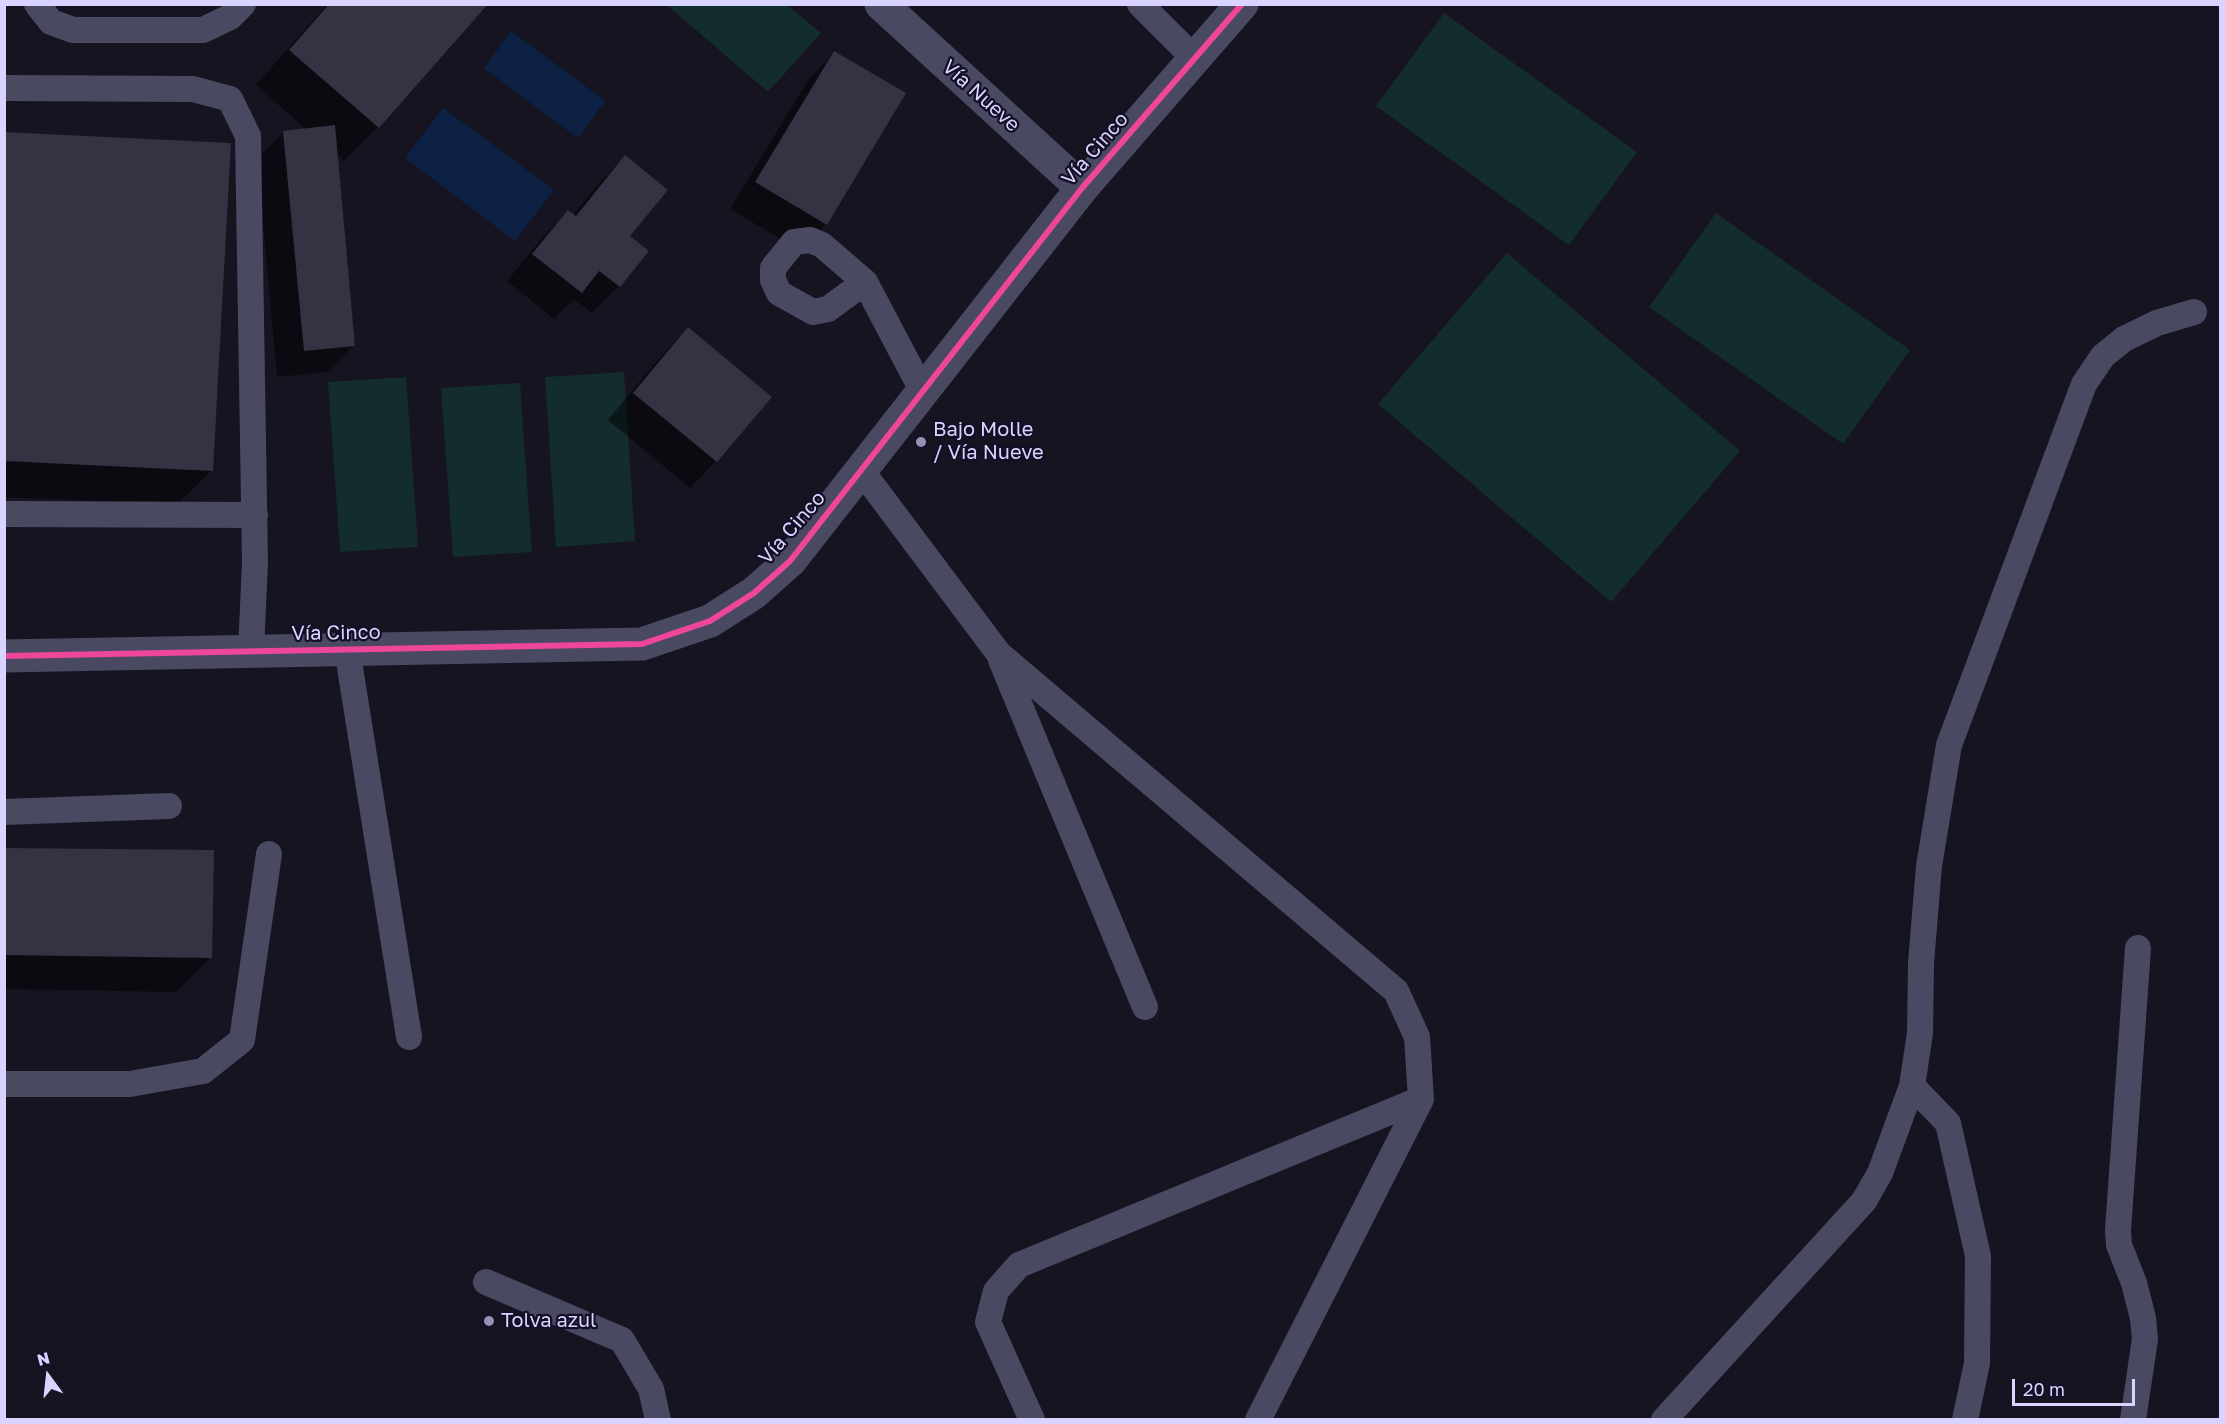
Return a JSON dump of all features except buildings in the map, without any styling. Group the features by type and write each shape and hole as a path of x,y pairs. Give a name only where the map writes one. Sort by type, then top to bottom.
{"street":[{"name":"Vía Nueve","path":"881,4 1082,188"},
{"name":"Vía Cinco","path":"4,656 642,644 710,621 754,593 790,561 1082,188 1242,4"}],"lane":[{"path":"37,4 51,22 73,30 203,30 230,17 243,4"},
{"path":"1140,4 1195,59"},
{"path":"4,88 193,89 230,99 248,136 255,515 251,651"},
{"path":"865,282 923,392"},
{"path":"1664,1419 1864,1201 1880,1173 1912,1086 1920,1033 1921,963 1929,866 1949,745 2084,384 2103,356 2124,339 2157,322 2194,312"},
{"path":"861,470 999,654 1396,991 1417,1037 1421,1099 1258,1419"},
{"path":"4,514 255,515"},
{"path":"347,649 409,1037"},
{"path":"999,654 1145,1007"},
{"path":"4,812 169,806"},
{"path":"4,1084 130,1084 203,1071 242,1040 269,854"},
{"path":"2133,1419 2145,1339 2137,1295 2119,1245 2118,1230 2138,948"},
{"path":"1912,1086 1948,1123 1978,1256 1977,1363 1965,1419"},
{"path":"1032,1419 988,1322 996,1291 1019,1265 1421,1099"},
{"path":"486,1282 622,1340 651,1389 658,1419"}],"green space":[{"path":"667,5 787,5 821,33 768,92"},
{"path":"1444,13 1637,152 1569,245 1376,106"},
{"path":"1716,213 1910,350 1843,444 1649,307"},
{"path":"1507,253 1740,451 1611,602 1378,404"},
{"path":"624,372 635,541 556,547 545,377"},
{"path":"406,377 418,547 340,552 328,382"},
{"path":"520,383 532,552 453,557 441,388"}],"water":[{"path":"511,31 605,101 578,138 484,68"},
{"path":"443,108 554,190 515,241 405,158"}],"cycle path":[{"path":"4,656 642,644 710,621 754,593 790,561 1082,188 1242,4"}],"place":[{"name":"Bajo Molle / Vía Nueve","path":"921,442"},
{"name":"Tolva azul","path":"489,1321"}]}
